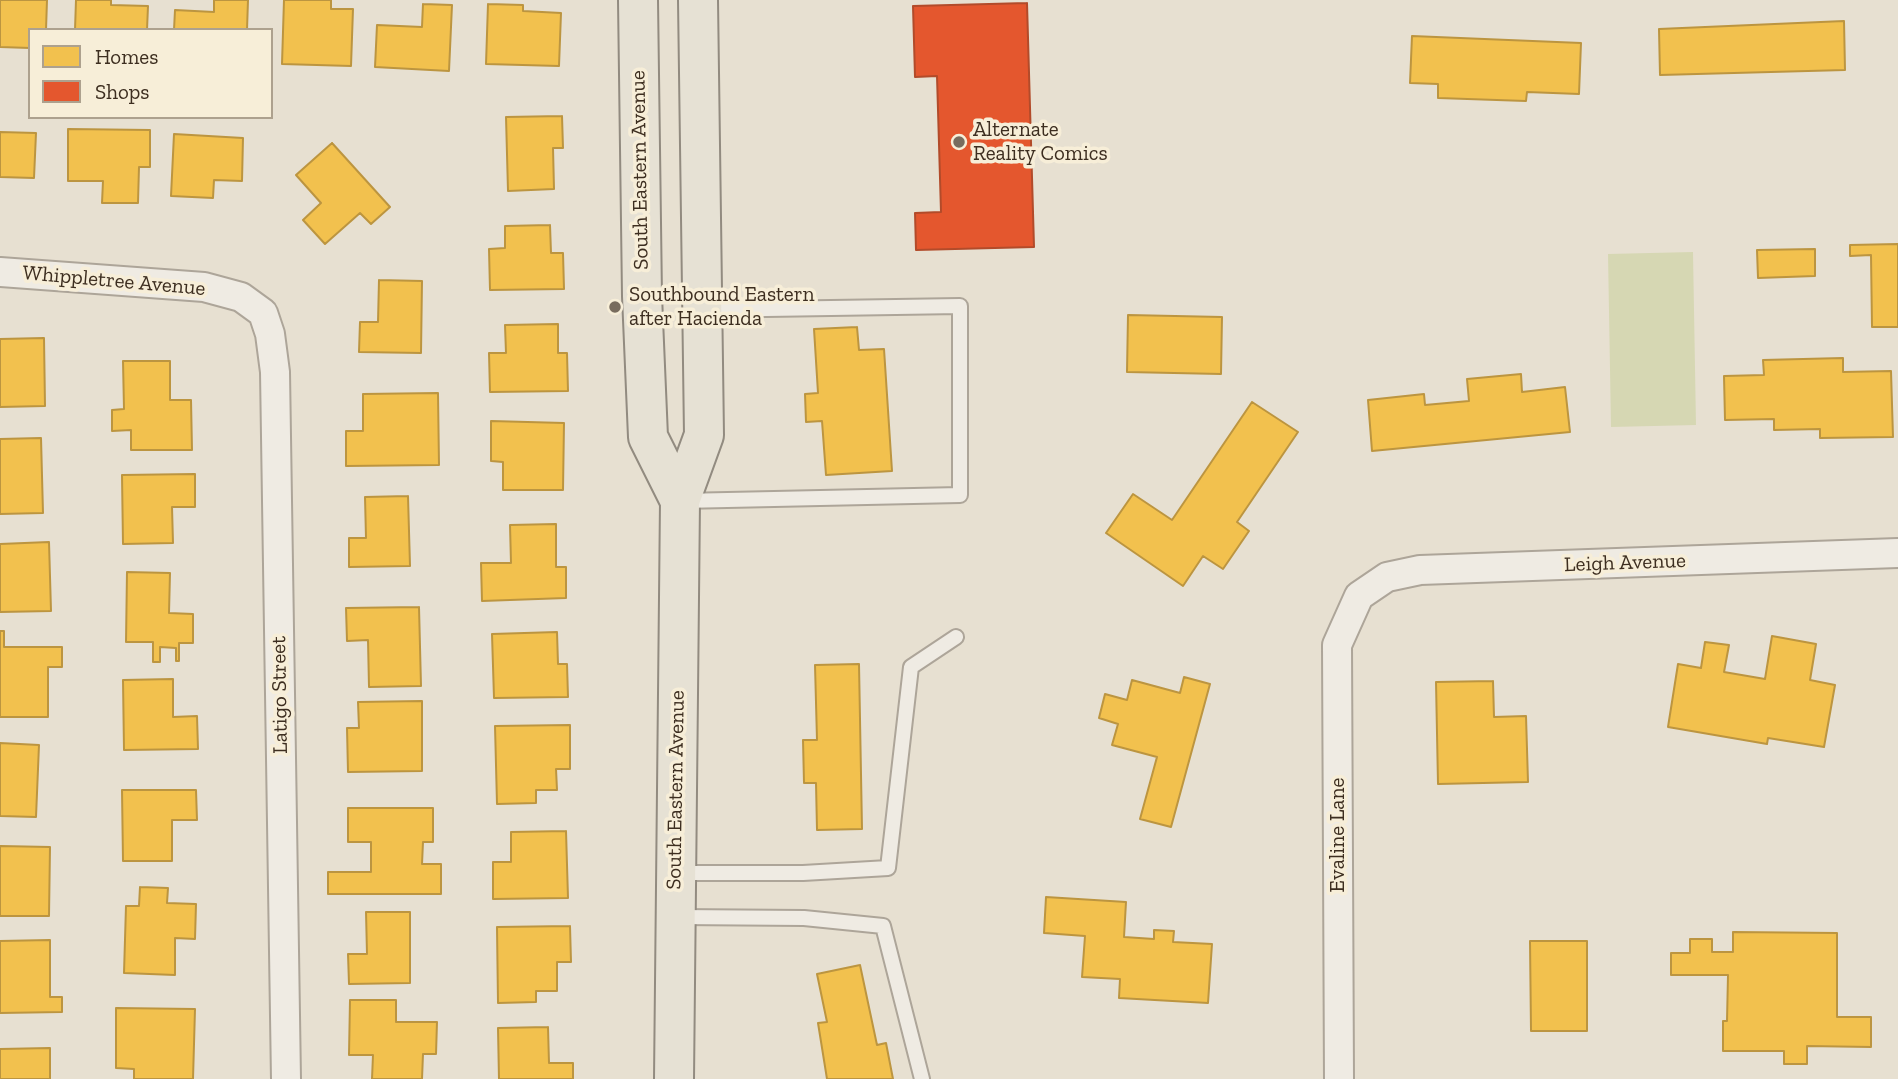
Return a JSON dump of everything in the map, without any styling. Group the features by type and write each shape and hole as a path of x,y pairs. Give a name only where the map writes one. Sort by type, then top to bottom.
{"main road":[{"name":"South Eastern Avenue","path":"638,0 642,296 648,437 680,501"},
{"name":"South Eastern Avenue","path":"674,1079 674,873 680,501 704,435 698,0"}],"street":[{"name":"Whippletree Avenue","path":"0,272 204,286 241,297 263,313"},
{"name":"Latigo Street","path":"263,313 270,334 275,372 286,1079"},
{"name":"Leigh Avenue","path":"1359,596 1387,577 1420,570 1898,553"},
{"name":"Evaline Lane","path":"1339,1079 1337,645 1359,596"}],"lane":[{"path":"680,501 960,495 960,306 701,310"},
{"path":"674,873 803,873 888,868 911,667 956,637"},
{"path":"674,917 804,918 883,926 922,1079"}],"green space":[{"path":"1693,252 1696,425 1611,427 1608,254"}],"building: Homes":[{"path":"0,0 47,0 46,28 28,28 28,48 0,47"},
{"path":"76,0 111,0 111,5 148,6 147,28 75,28"},
{"path":"214,0 248,0 247,28 174,28 175,10 214,12"},
{"path":"284,0 331,0 331,9 353,9 351,66 282,64"},
{"path":"423,4 452,5 449,71 375,67 377,25 422,27"},
{"path":"488,4 523,5 523,11 561,13 559,66 486,64"},
{"path":"1844,21 1845,70 1660,75 1659,29"},
{"path":"1412,36 1581,43 1579,94 1527,92 1526,101 1438,98 1438,84 1410,83"},
{"path":"562,116 563,148 553,148 554,189 508,191 506,117"},
{"path":"68,129 150,130 150,167 139,167 138,203 102,203 103,181 68,181"},
{"path":"0,132 36,133 34,178 0,177"},
{"path":"174,134 243,138 242,181 214,180 213,198 171,196"},
{"path":"332,143 390,207 371,224 360,213 325,244 303,220 321,203 296,175"},
{"path":"550,225 551,253 563,253 564,289 490,290 489,249 505,248 505,226"},
{"path":"1898,244 1898,327 1872,327 1871,255 1850,256 1850,245"},
{"path":"1815,249 1815,276 1758,278 1757,250"},
{"path":"379,280 422,281 421,353 359,352 360,322 378,322"},
{"path":"1128,315 1222,317 1221,374 1127,372"},
{"path":"558,324 558,353 567,353 568,391 490,392 489,353 506,353 505,325"},
{"path":"857,327 859,350 884,349 892,471 826,475 822,421 806,422 805,394 818,393 814,329"},
{"path":"44,338 45,406 0,407 0,339"},
{"path":"1843,358 1843,372 1891,371 1893,437 1820,438 1820,429 1774,430 1774,419 1725,420 1724,376 1764,375 1763,360"},
{"path":"123,361 170,361 170,400 191,400 192,450 131,450 131,430 112,431 112,410 124,409"},
{"path":"1521,374 1522,392 1565,387 1570,432 1372,451 1368,400 1424,394 1425,405 1469,401 1467,379"},
{"path":"438,393 439,465 346,466 346,431 363,431 363,394"},
{"path":"1252,402 1298,432 1237,522 1249,531 1223,569 1203,556 1183,586 1106,533 1133,494 1172,520"},
{"path":"491,421 564,423 563,490 503,490 503,462 491,461"},
{"path":"41,438 43,513 0,514 0,439"},
{"path":"195,474 195,507 172,507 173,543 123,544 122,475"},
{"path":"408,496 410,566 349,567 349,538 366,538 365,497"},
{"path":"556,524 556,567 566,567 566,598 482,601 481,563 511,563 510,525"},
{"path":"49,542 51,611 0,612 0,544"},
{"path":"127,572 170,573 169,613 193,614 193,643 179,643 179,661 176,661 176,648 160,647 160,662 153,662 153,642 126,642"},
{"path":"419,607 421,686 369,687 368,640 347,641 346,608"},
{"path":"0,631 4,631 4,647 62,647 62,667 48,667 48,717 0,717"},
{"path":"557,632 558,664 567,664 568,697 494,698 492,634"},
{"path":"1772,636 1816,644 1810,680 1835,685 1824,747 1768,738 1767,744 1668,727 1678,664 1701,668 1705,642 1729,645 1724,672 1765,679"},
{"path":"859,664 862,829 817,830 816,783 804,783 803,740 817,740 815,665"},
{"path":"1184,677 1210,684 1171,827 1140,819 1157,757 1112,745 1118,724 1099,718 1105,694 1127,700 1132,680 1180,693"},
{"path":"173,679 173,717 197,716 198,749 124,750 123,680"},
{"path":"1493,681 1494,717 1526,716 1528,782 1438,784 1436,682"},
{"path":"422,701 422,771 348,772 347,728 359,728 358,702"},
{"path":"570,725 570,769 556,769 557,790 536,790 536,803 497,804 495,726"},
{"path":"0,743 39,745 36,817 0,816"},
{"path":"122,790 196,790 197,820 172,820 172,861 123,861"},
{"path":"348,808 433,808 433,842 423,842 422,864 441,864 441,894 328,894 328,872 371,872 371,842 348,842"},
{"path":"566,831 568,898 493,899 493,862 511,862 511,832"},
{"path":"0,846 50,847 49,916 0,916"},
{"path":"140,887 168,888 167,903 196,904 195,939 175,938 175,975 124,973 126,906 139,906"},
{"path":"1046,897 1126,902 1124,937 1154,939 1154,930 1174,931 1173,942 1212,944 1208,1003 1119,998 1120,979 1082,977 1085,936 1044,933"},
{"path":"366,912 410,912 410,983 349,984 348,954 367,954"},
{"path":"570,926 571,962 557,962 557,991 536,991 536,1002 498,1003 497,927"},
{"path":"1733,932 1837,933 1837,1017 1871,1017 1871,1047 1807,1046 1807,1064 1784,1064 1784,1051 1723,1051 1728,975 1671,975 1671,953 1690,953 1690,939 1712,939 1712,952 1733,952"},
{"path":"50,940 50,997 62,997 62,1012 0,1013 0,941"},
{"path":"1530,941 1587,941 1587,1031 1531,1031"},
{"path":"860,965 877,1045 886,1043 893,1079 827,1079 818,1023 827,1022 817,974"},
{"path":"350,1000 396,1000 396,1022 437,1022 436,1054 423,1054 422,1079 372,1079 373,1055 349,1055"},
{"path":"116,1008 195,1009 193,1079 134,1079 134,1069 116,1068"},
{"path":"548,1027 549,1063 573,1063 573,1079 499,1079 498,1028"},
{"path":"50,1048 50,1079 0,1079 0,1049"}],"building: Shops":[{"path":"1027,3 1034,247 916,250 915,213 941,212 937,76 915,77 913,6"}],"place":[{"name":"Alternate Reality Comics","path":"959,142"},
{"name":"Southbound Eastern after Hacienda","path":"615,307"}]}
